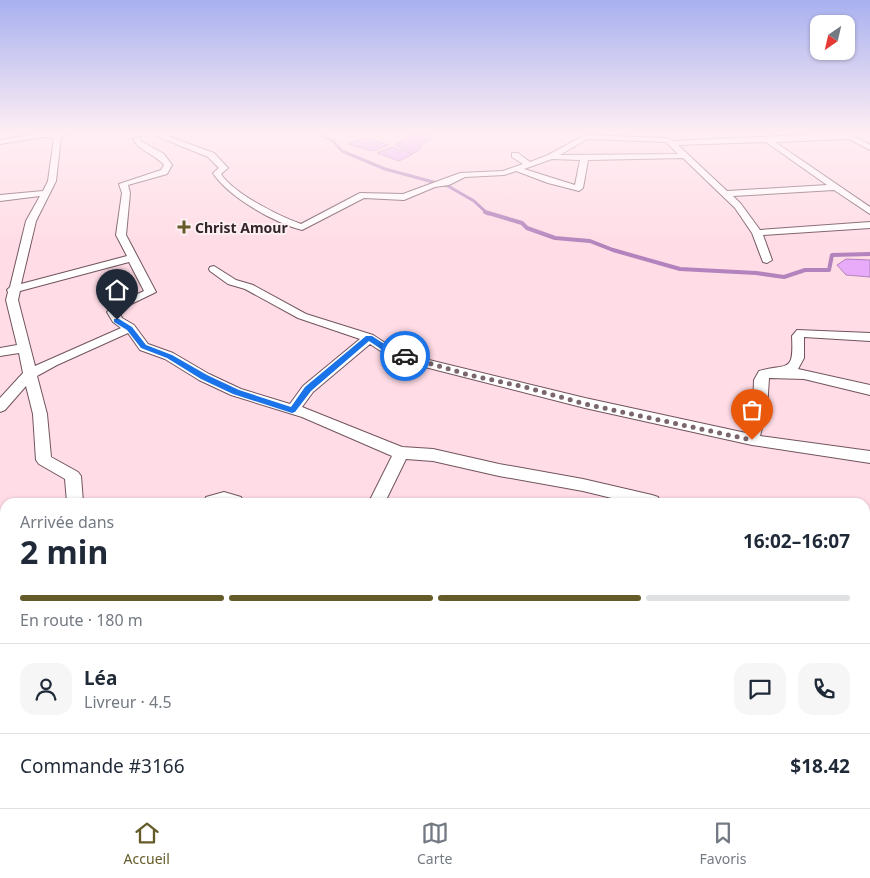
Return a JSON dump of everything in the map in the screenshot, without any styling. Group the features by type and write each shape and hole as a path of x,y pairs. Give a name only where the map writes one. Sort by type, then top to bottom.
{"street":[{"path":"53,171 52,181 31,222 8,297 40,414 44,460 72,476 75,498"},
{"path":"165,171 124,184 126,193 121,235 150,292 120,306 113,312 117,320 130,328 144,347 169,356 204,377 236,392 308,414 401,453 433,455 499,470 583,485 636,498"},
{"path":"220,171 216,173 218,178 226,185 262,208 300,227 357,196 404,197 442,184 463,174 494,175 510,171"},
{"path":"521,171 551,182 579,188 582,171"},
{"path":"701,171 738,206 756,233 767,260"},
{"path":"810,171 870,211"},
{"path":"726,194 834,188"},
{"path":"0,198 46,193"},
{"path":"756,233 870,225"},
{"path":"8,297 132,258"},
{"path":"214,270 232,282 249,287 302,316 369,338 389,351 469,375 525,387 585,404 752,440 870,456"},
{"path":"0,407 30,375 52,362 130,328"},
{"path":"785,373 791,370 797,362 799,350 798,336 801,333 870,337"},
{"path":"292,410 308,389 369,338"},
{"path":"0,352 23,348"},
{"path":"752,440 760,409 761,380 764,374 785,373 820,378 870,390"},
{"path":"379,498 401,453"}],"shaded area":[{"path":"846,259 870,260 870,277 846,275 837,265"}],"waterway":[{"path":"391,171 448,186 474,201 486,212"},
{"path":"486,212 522,223 527,228 555,238 590,241 613,250 680,269 756,273 784,277 805,270 829,270 832,255 870,254"}],"way so far":[{"path":"405,356 469,375 525,387 585,404 752,440"}],"place":[{"name":"Christ Amour","path":"184,227"}],"route":[{"path":"117,320 130,328 144,347 169,356 204,377 236,392 292,410 308,389 369,338 389,351 405,356"}]}
